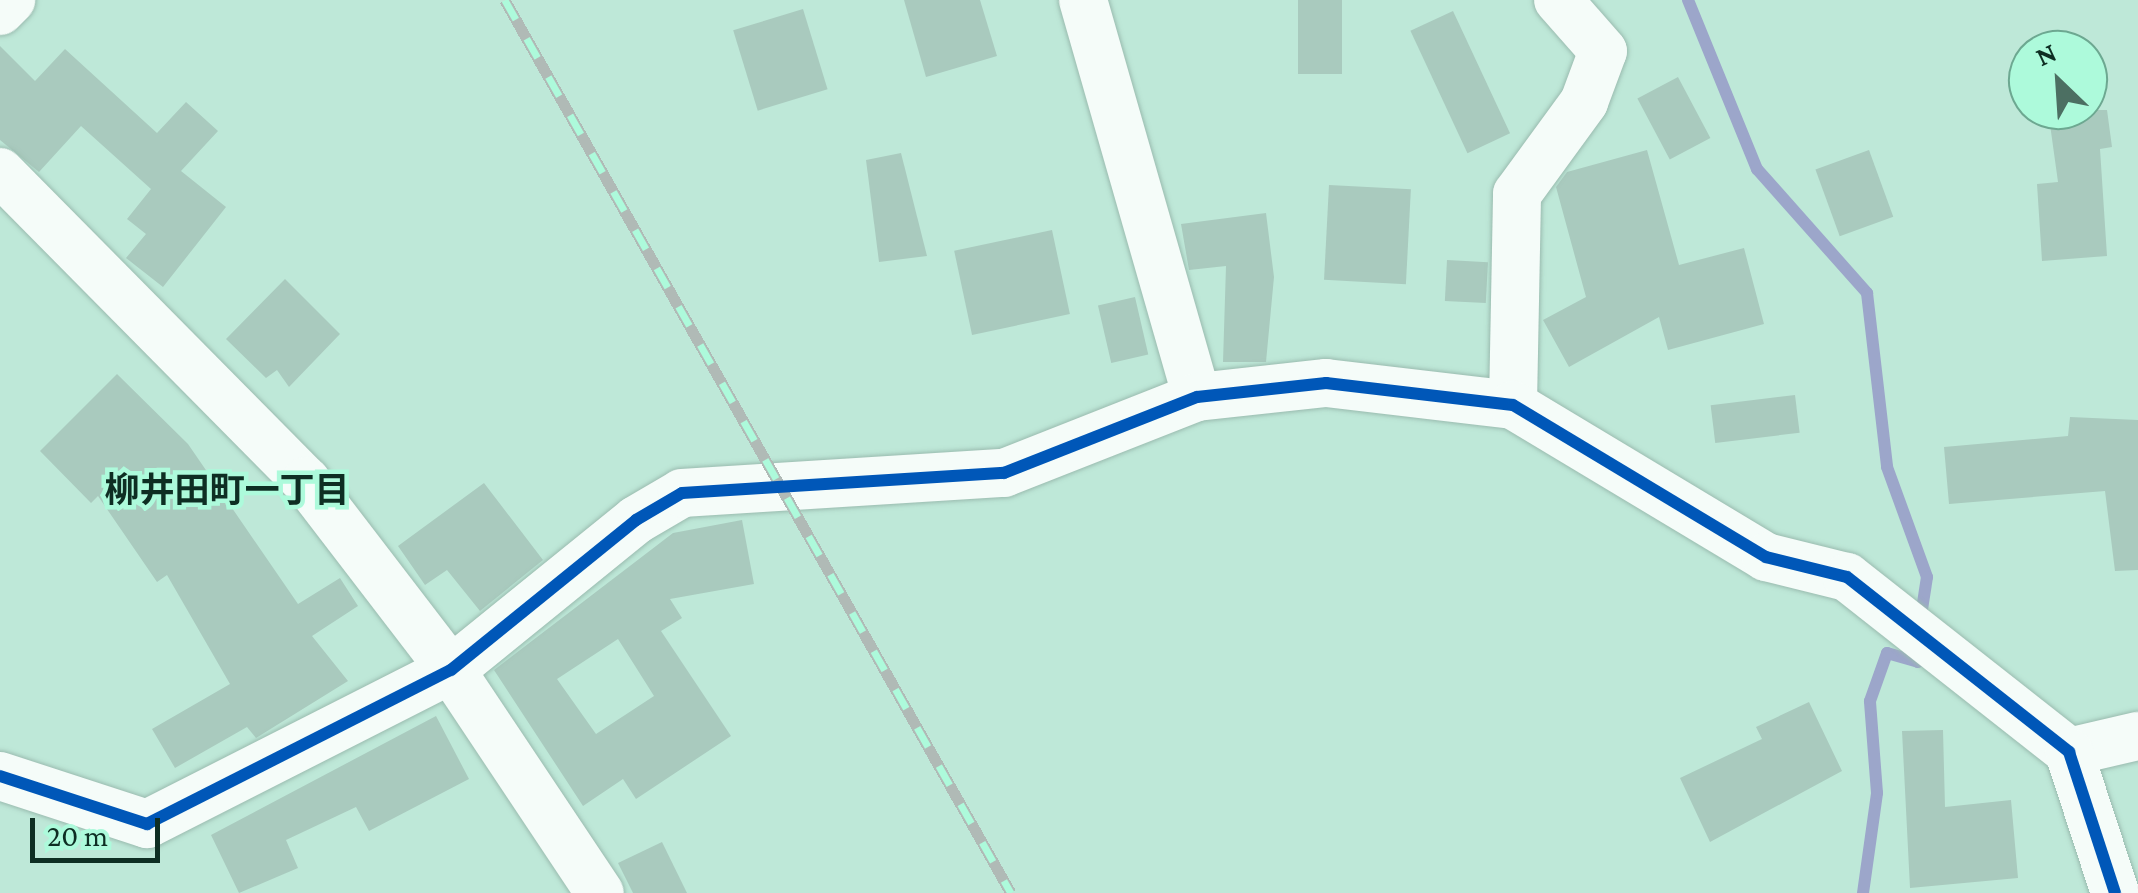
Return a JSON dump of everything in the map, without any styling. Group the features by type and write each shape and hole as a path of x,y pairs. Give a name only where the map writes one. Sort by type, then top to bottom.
{"street":[{"path":"0,11 11,0"},
{"path":"1083,0 1197,397"},
{"path":"1513,405 1517,194 1584,102 1604,51 1558,0"},
{"path":"0,172 306,481 451,670 600,893"},
{"path":"0,776 147,824 451,670 636,520 682,493 1004,473 1197,397 1326,383 1513,405 1766,557 1847,576 2069,752 2114,893"},
{"path":"2069,752 2138,736"}],"building":[{"path":"904,0 980,0 997,56 926,77"},
{"path":"1298,0 1342,0 1342,74 1298,74"},
{"path":"803,9 828,89 758,111 733,30"},
{"path":"1453,11 1510,133 1467,153 1410,31"},
{"path":"0,46 35,81 65,49 157,133 186,102 218,131 181,171 226,207 163,287 126,258 146,234 127,219 151,189 81,126 39,172 0,140"},
{"path":"1678,77 1710,138 1670,160 1637,99"},
{"path":"2108,117 2112,147 2100,149 2107,256 2042,261 2037,184 2058,182 2051,130 2108,130"},
{"path":"1647,150 1679,265 1744,248 1764,324 1668,350 1659,317 1569,367 1543,320 1586,297 1556,187 1567,172"},
{"path":"1869,150 1893,217 1840,236 1815,169"},
{"path":"901,153 927,256 879,262 866,160"},
{"path":"1329,185 1411,189 1406,284 1324,280"},
{"path":"1266,213 1274,277 1266,362 1223,362 1226,266 1189,270 1181,224"},
{"path":"1052,230 1070,314 972,335 954,251"},
{"path":"1447,260 1488,262 1486,303 1445,301"},
{"path":"285,279 340,334 289,387 277,370 266,378 226,339"},
{"path":"1135,297 1148,354 1111,363 1098,306"},
{"path":"117,374 188,444 298,604 340,578 358,606 312,636 348,681 256,738 247,727 175,768 152,729 230,684 167,575 157,582 98,496 91,503 40,451"},
{"path":"1795,395 1800,433 1715,443 1711,405"},
{"path":"2070,417 2138,420 2138,570 2115,571 2105,491 1949,504 1944,447 2068,436"},
{"path":"484,483 543,560 480,611 447,570 425,585 398,546"},
{"path":"742,520 754,584 670,599 682,618 661,631 731,736 636,799 623,779 583,806 494,670 673,533","holes":["618,639 654,696 596,734 557,679"]},
{"path":"1809,702 1842,771 1710,842 1680,778 1762,739 1756,727"},
{"path":"436,716 469,779 369,831 356,807 286,840 298,868 239,893 211,835"},
{"path":"1943,730 1945,807 2011,800 2018,878 1910,888 1902,731"},
{"path":"662,842 687,893 633,893 618,863"}],"waterway":[{"path":"1688,0 1757,169 1867,293 1887,467 1927,577 1920,622"},
{"path":"1863,893 1877,793 1870,701 1887,653 1918,662 1919,647"}],"railway":[{"path":"505,0 1011,893"}],"cycle path":[{"path":"0,776 147,824 451,670 636,520 682,493 1004,473 1197,397 1326,383 1513,405 1766,557 1847,577 2069,752 2115,893"}],"district":[{"name":"柳井田町一丁目","path":"227,491"}]}
